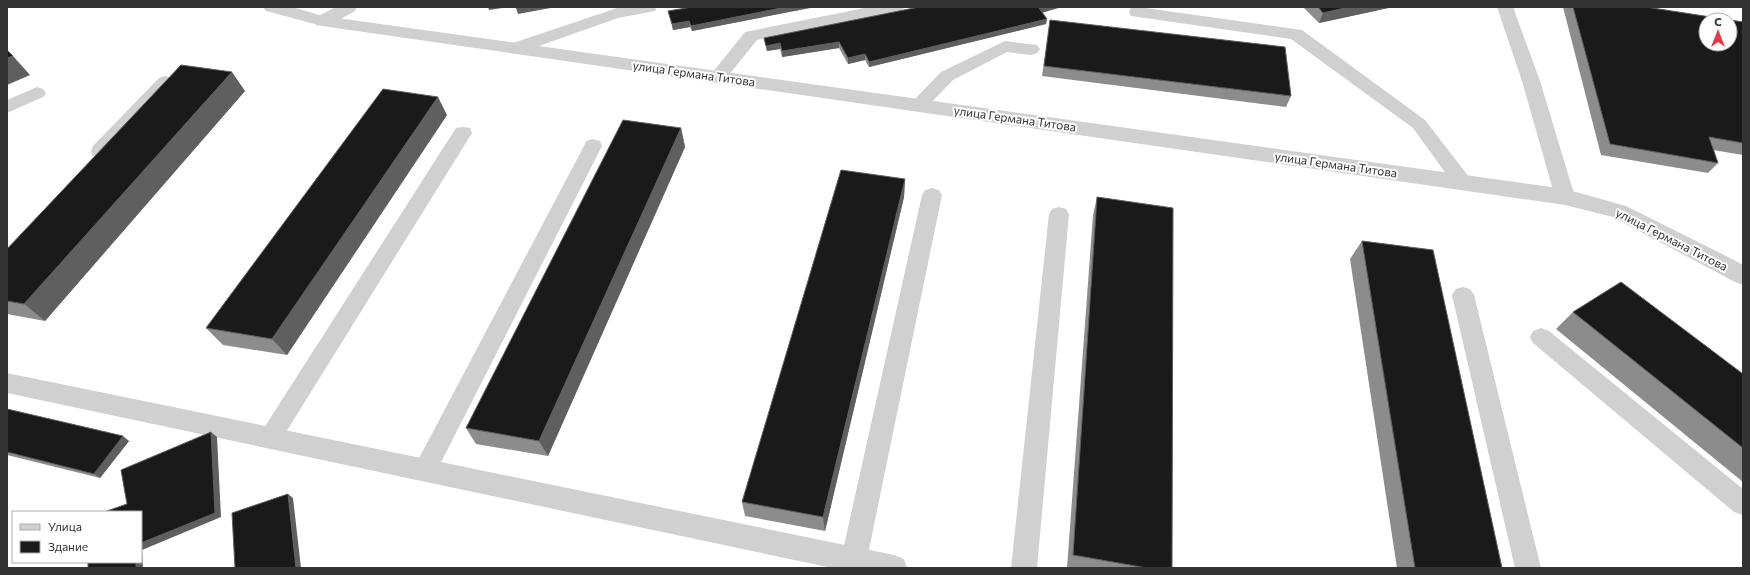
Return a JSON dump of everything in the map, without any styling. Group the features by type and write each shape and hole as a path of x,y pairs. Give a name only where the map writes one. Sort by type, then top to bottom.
{"street":[{"name":"улица Германа Титова","path":"272,7 322,21 1462,181 1565,197 1619,211 1728,266 1743,276"},
{"path":"7,383 894,568"}],"lane":[{"path":"322,21 349,7"},
{"path":"516,48 615,13 649,7"},
{"path":"718,76 751,36 896,7"},
{"path":"1505,7 1531,81 1565,197"},
{"path":"1137,12 1296,34 1418,124 1462,181"},
{"path":"919,105 947,76 1005,46 1031,49"},
{"path":"89,163 165,82"},
{"path":"7,107 37,93"},
{"path":"270,438 463,133"},
{"path":"425,470 593,146"},
{"path":"854,559 932,195"},
{"path":"1024,568 1060,214"},
{"path":"1463,295 1528,568"},
{"path":"1540,337 1743,504"}],"building":[{"path":"692,7 786,7 691,26 689,21 672,24 668,11"},
{"path":"919,7 1043,7 1039,8 1047,19 869,62 865,54 848,58 839,42 782,51 780,43 766,46 764,38"},
{"path":"1318,7 1349,7 1323,13"},
{"path":"1573,7 1646,7 1698,15 1698,52 1738,52 1738,21 1743,22 1743,143 1709,137 1718,163 1610,144"},
{"path":"1050,20 1285,47 1291,96 1044,66"},
{"path":"7,50 13,56 7,58"},
{"path":"181,65 232,72 24,304 7,301 7,249"},
{"path":"383,89 438,97 272,339 206,328"},
{"path":"623,120 681,128 539,441 466,428"},
{"path":"841,170 905,179 823,517 742,502"},
{"path":"1097,197 1173,208 1172,568 1147,568 1073,555"},
{"path":"1362,241 1433,250 1502,568 1415,568"},
{"path":"1621,282 1743,374 1743,448 1573,312"},
{"path":"7,409 123,436 94,474 7,452"},
{"path":"211,432 215,513 142,543 142,511 107,511 127,504 121,470"},
{"path":"288,494 296,568 235,568 232,513"},
{"path":"88,563 136,563 136,568 88,568"}]}
